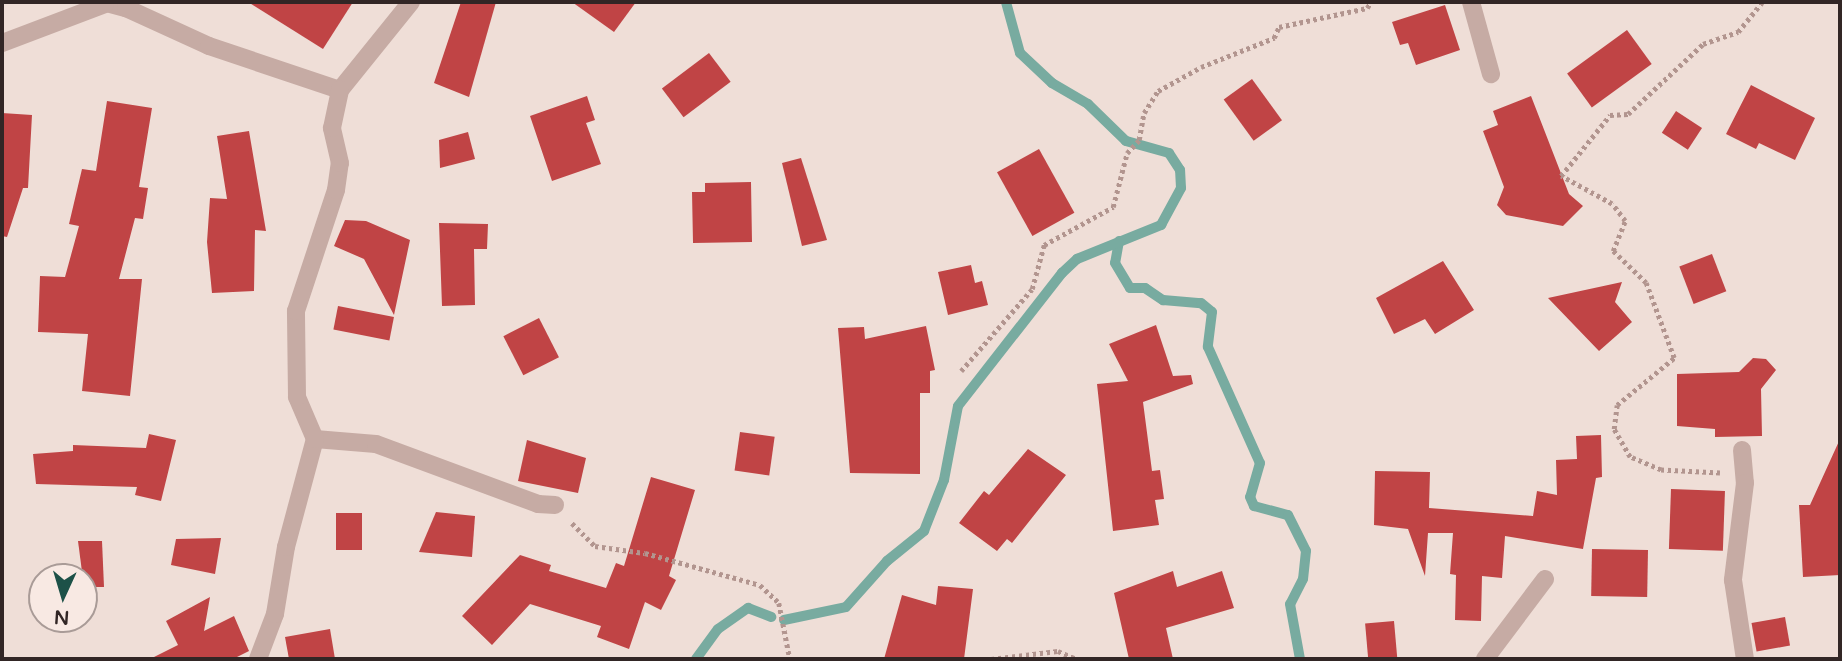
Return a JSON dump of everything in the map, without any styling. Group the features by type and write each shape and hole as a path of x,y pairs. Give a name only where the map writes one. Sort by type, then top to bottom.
{"street":[{"path":"258,659 275,614 286,547 315,439 297,397 295,320 336,190 340,163 332,128 341,90 411,2"},
{"path":"1471,2 1491,74"},
{"path":"2,43 104,3 126,8 209,46 341,90"},
{"path":"315,439 376,444 538,504 555,505"},
{"path":"1742,450 1743,505 1734,580 1745,659"},
{"path":"1485,659 1545,579"}],"path":[{"path":"961,371 1032,289 1044,245 1113,207 1127,153 1139,140 1144,113 1158,91 1201,67 1274,38 1279,27 1367,8 1371,2"},
{"path":"1743,505 1720,473 1661,470 1630,457 1614,429 1617,405 1674,358 1646,283 1613,251 1625,221 1612,204 1561,176 1610,115 1628,114 1703,44 1738,32 1762,2"},
{"path":"555,505 595,545 645,553 761,585 779,603 790,659"},
{"path":"991,659 1058,651 1077,659"}],"building":[{"path":"248,2 353,2 323,49"},
{"path":"461,2 496,2 469,97 434,83"},
{"path":"572,2 636,2 614,32"},
{"path":"1445,5 1460,50 1416,65 1408,43 1400,45 1392,22"},
{"path":"1627,30 1652,64 1592,107 1567,73"},
{"path":"709,53 731,82 684,117 662,89"},
{"path":"1252,79 1282,120 1254,141 1224,100"},
{"path":"1751,85 1815,118 1795,160 1759,143 1756,149 1726,134"},
{"path":"587,96 595,120 586,123 601,164 552,181 530,116"},
{"path":"1531,96 1569,194 1583,206 1563,226 1506,215 1497,205 1504,187 1483,131 1498,125 1493,111"},
{"path":"107,101 152,108 139,187 148,188 143,219 135,218 119,279 142,279 130,396 82,391 88,334 38,332 40,276 65,277 79,226 69,224 82,169 96,171"},
{"path":"1676,111 1702,128 1688,150 1662,133"},
{"path":"2,113 32,115 28,188 23,188 7,237 2,236"},
{"path":"249,131 266,231 255,230 254,291 212,293 207,242 210,198 227,199 217,136"},
{"path":"468,132 475,159 440,168 439,140"},
{"path":"1039,149 1074,213 1032,236 997,172"},
{"path":"801,158 827,240 802,246 782,163"},
{"path":"751,182 752,242 693,243 692,192 705,192 705,183"},
{"path":"345,220 366,221 410,240 394,315 364,259 334,246"},
{"path":"439,223 488,224 487,249 474,249 475,305 442,306"},
{"path":"1712,254 1726,291 1694,304 1679,267"},
{"path":"1443,261 1474,310 1435,334 1425,319 1394,334 1376,298"},
{"path":"971,265 975,283 982,281 988,305 948,315 938,272"},
{"path":"1622,282 1615,302 1632,322 1599,351 1548,298"},
{"path":"338,306 394,317 389,340 333,330"},
{"path":"539,318 559,357 523,375 503,336"},
{"path":"1156,325 1173,376 1191,375 1193,384 1143,402 1152,471 1160,470 1164,499 1155,500 1159,525 1113,531 1097,384 1128,381 1109,344"},
{"path":"926,326 935,370 930,371 930,393 920,393 920,474 850,473 838,328 864,327 865,339"},
{"path":"1753,358 1766,359 1776,370 1761,389 1762,436 1715,437 1715,429 1677,426 1677,374 1739,372"},
{"path":"740,432 775,437 769,475 735,471"},
{"path":"149,434 176,440 161,501 135,495 137,487 36,484 33,454 73,451 73,445 146,448"},
{"path":"1601,435 1602,477 1596,478 1583,549 1505,536 1502,578 1482,576 1481,621 1455,620 1456,575 1450,574 1453,533 1428,533 1425,576 1408,529 1374,525 1375,471 1430,472 1429,508 1533,516 1537,491 1557,495 1556,460 1577,459 1576,436"},
{"path":"1840,439 1840,575 1803,577 1799,505 1810,505"},
{"path":"527,440 586,458 578,493 518,481"},
{"path":"1028,449 1066,475 1012,543 1007,539 997,551 959,523 984,491 989,495"},
{"path":"651,477 695,490 669,576 676,580 661,610 645,602 629,649 597,637 601,626 530,604 492,645 462,616 520,555 551,565 549,571 606,588 616,563 624,566"},
{"path":"1671,489 1725,491 1723,551 1669,549"},
{"path":"436,512 475,516 472,557 419,552"},
{"path":"336,513 362,513 362,550 336,550"},
{"path":"221,538 215,574 171,565 176,539"},
{"path":"78,541 102,541 104,587 98,587 98,563 81,563"},
{"path":"1592,549 1648,550 1647,597 1591,596"},
{"path":"1173,571 1177,587 1222,571 1234,608 1166,628 1173,659 1129,659 1114,593"},
{"path":"938,586 973,589 964,659 884,659 902,595 936,605"},
{"path":"210,597 204,631 234,616 249,651 233,659 150,659 178,645 166,621"},
{"path":"1785,617 1790,646 1757,651 1752,623"},
{"path":"1394,621 1397,659 1368,659 1365,624"},
{"path":"330,629 335,659 289,659 285,637"}],"waterway":[{"path":"784,620 846,607 887,561 924,531 944,480 958,406 1062,273 1077,259 1161,225 1181,188 1180,170 1169,153 1126,141 1088,104 1052,83 1020,53 1006,2"},
{"path":"1119,241 1115,263 1130,288 1145,288 1163,300 1201,303 1212,312 1208,347 1260,463 1250,497 1254,506 1288,515 1306,551 1303,579 1290,604 1300,659"},
{"path":"696,659 718,629 748,608 771,617"}]}
